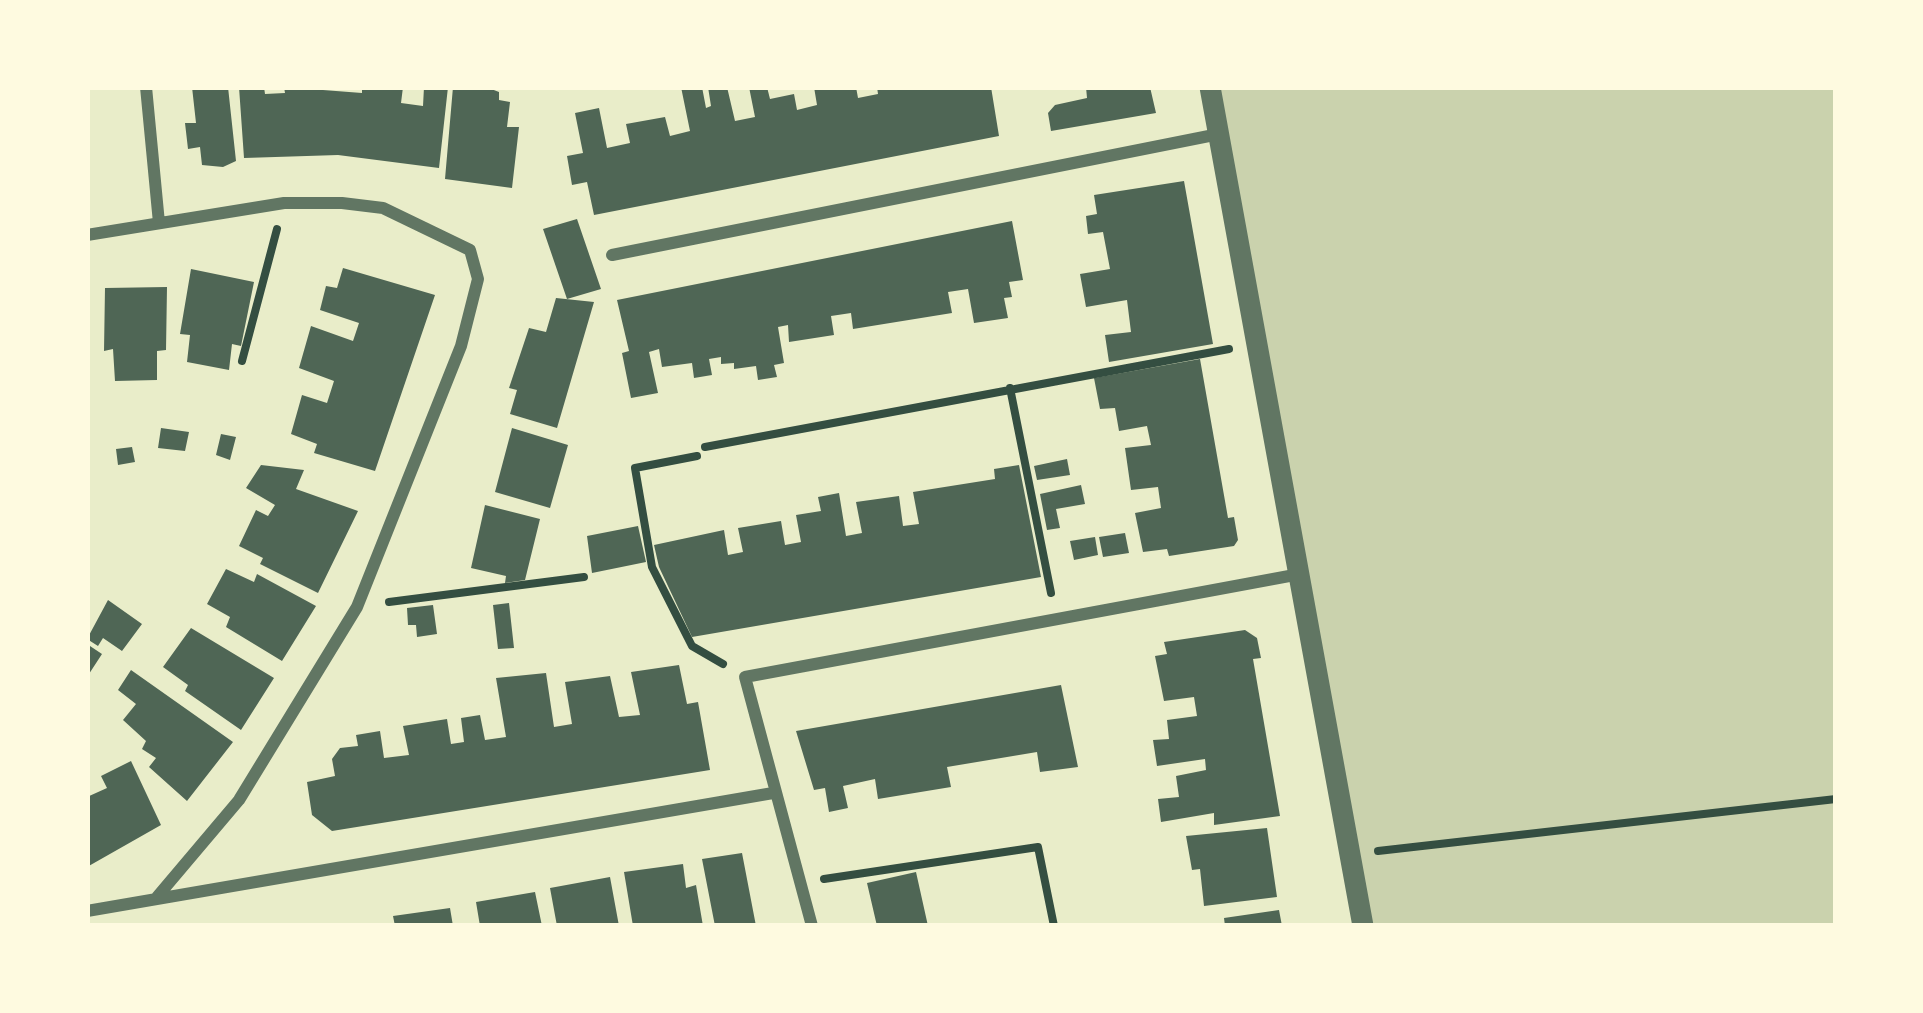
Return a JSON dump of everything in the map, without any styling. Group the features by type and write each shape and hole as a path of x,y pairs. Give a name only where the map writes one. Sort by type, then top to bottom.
{"street":[{"path":"146,87 159,224"},
{"path":"1210,87 1363,926"},
{"path":"612,255 1220,134"},
{"path":"87,235 284,203 383,208 470,250 478,279 461,346 357,607 239,800 157,897"},
{"path":"812,926 772,793 745,676 1302,573"},
{"path":"87,911 772,793"}],"path":[{"path":"242,361 284,203"},
{"path":"705,447 1257,344"},
{"path":"1010,388 1057,619"},
{"path":"697,456 634,468 652,567 692,646 745,676"},
{"path":"357,607 584,577"},
{"path":"1351,854 1836,799"},
{"path":"799,883 1038,847 1054,926"}],"green space":[{"path":"1210,87 1836,87 1836,924 1363,926"}],"building":[{"path":"192,87 228,87 236,161 223,167 202,165 200,147 188,149 185,123 196,123"},
{"path":"239,87 264,87 265,94 285,93 284,87 362,93 362,87 403,87 401,103 423,106 424,87 448,87 439,168 338,155 244,158"},
{"path":"453,87 486,87 499,92 499,100 510,102 507,127 519,127 512,188 445,179"},
{"path":"681,87 702,87 706,108 711,106 708,87 727,87 735,121 755,117 749,87 767,87 770,99 794,94 797,110 817,105 814,87 856,87 858,98 878,94 877,87 991,87 999,136 594,215 587,182 572,185 567,156 583,153 575,113 599,108 607,148 630,143 626,124 665,117 670,136 690,131"},
{"path":"1086,87 1150,87 1156,113 1051,131 1048,113 1055,105 1087,98"},
{"path":"1184,181 1213,344 1109,362 1105,335 1131,332 1127,300 1086,307 1080,274 1110,269 1103,232 1088,234 1086,216 1097,214 1094,195"},
{"path":"577,219 601,289 567,299 543,229"},
{"path":"1012,221 1023,280 1009,282 1012,297 1004,298 1008,318 974,323 968,289 948,292 952,313 853,329 851,313 831,316 834,335 789,342 788,325 778,327 784,363 774,365 777,377 758,380 756,366 734,369 734,363 721,364 721,357 709,359 712,375 694,378 692,363 662,367 659,349 649,352 658,393 631,398 622,353 629,351 617,300"},
{"path":"343,268 435,295 375,471 314,453 317,444 291,434 302,395 327,403 334,381 299,368 311,326 353,341 359,323 320,310 326,286 337,288"},
{"path":"191,269 254,282 241,346 232,344 229,370 187,362 190,335 180,334"},
{"path":"167,287 166,350 157,351 157,380 115,381 113,349 104,351 105,288"},
{"path":"556,298 594,302 557,428 510,414 517,390 509,388 529,328 546,332"},
{"path":"1200,359 1228,518 1234,517 1238,540 1234,546 1169,556 1167,549 1143,552 1135,513 1161,508 1158,487 1131,490 1125,448 1151,445 1147,426 1119,431 1115,408 1100,409 1094,378"},
{"path":"161,428 189,432 185,451 158,448"},
{"path":"512,428 568,445 550,508 495,492"},
{"path":"221,434 236,437 230,460 216,455"},
{"path":"132,447 135,462 118,465 116,449"},
{"path":"1067,459 1070,475 1037,480 1034,466"},
{"path":"261,465 304,470 296,489 358,511 318,593 260,564 263,558 239,546 256,510 268,516 275,505 246,488"},
{"path":"1019,465 1041,577 692,637 659,567 654,545 724,530 728,555 743,552 738,528 781,521 785,545 801,542 796,515 821,511 818,497 839,493 846,536 862,533 856,502 899,496 903,526 919,524 913,492 995,479 994,469"},
{"path":"1081,485 1085,504 1056,509 1060,528 1047,530 1040,494"},
{"path":"485,505 540,519 525,580 505,583 506,576 471,568"},
{"path":"638,526 646,562 592,573 587,536"},
{"path":"1125,533 1129,553 1103,557 1099,537"},
{"path":"1095,537 1098,555 1074,560 1070,541"},
{"path":"226,569 254,582 257,574 316,606 282,661 226,627 230,617 207,604"},
{"path":"108,600 142,624 122,651 103,638 98,646 87,639"},
{"path":"509,603 514,648 498,649 493,605"},
{"path":"433,605 437,634 417,637 416,625 408,625 407,608"},
{"path":"191,628 274,678 241,730 185,691 188,685 163,667"},
{"path":"1245,630 1257,638 1261,658 1253,659 1280,816 1214,825 1214,813 1161,822 1158,799 1179,797 1176,776 1206,770 1205,759 1157,766 1153,740 1169,739 1167,720 1197,716 1194,697 1164,701 1155,656 1167,654 1164,642"},
{"path":"87,644 102,654 87,677"},
{"path":"679,665 687,704 698,702 710,770 332,831 312,815 307,782 335,776 332,759 340,748 358,746 356,735 380,731 384,758 409,755 403,726 447,719 451,744 464,742 461,718 480,715 485,740 506,737 496,678 546,673 554,727 572,724 565,682 610,676 619,717 640,715 631,672"},
{"path":"131,670 233,742 187,801 149,767 156,758 142,749 146,741 123,720 136,704 118,690"},
{"path":"1061,685 1078,767 1040,772 1037,752 947,767 951,787 878,799 875,779 843,786 848,808 829,812 825,788 814,790 796,731"},
{"path":"131,761 161,825 87,867 87,797 107,788 101,776"},
{"path":"1267,828 1277,897 1204,906 1200,869 1192,870 1186,836"},
{"path":"742,853 756,926 715,926 702,859"},
{"path":"683,864 686,888 696,885 703,926 633,926 624,872"},
{"path":"916,872 928,926 877,926 867,883"},
{"path":"610,877 619,926 557,926 550,888"},
{"path":"535,892 542,926 480,926 476,902"},
{"path":"450,908 453,926 395,926 393,916"},
{"path":"1279,910 1282,926 1225,926 1224,918"}]}
